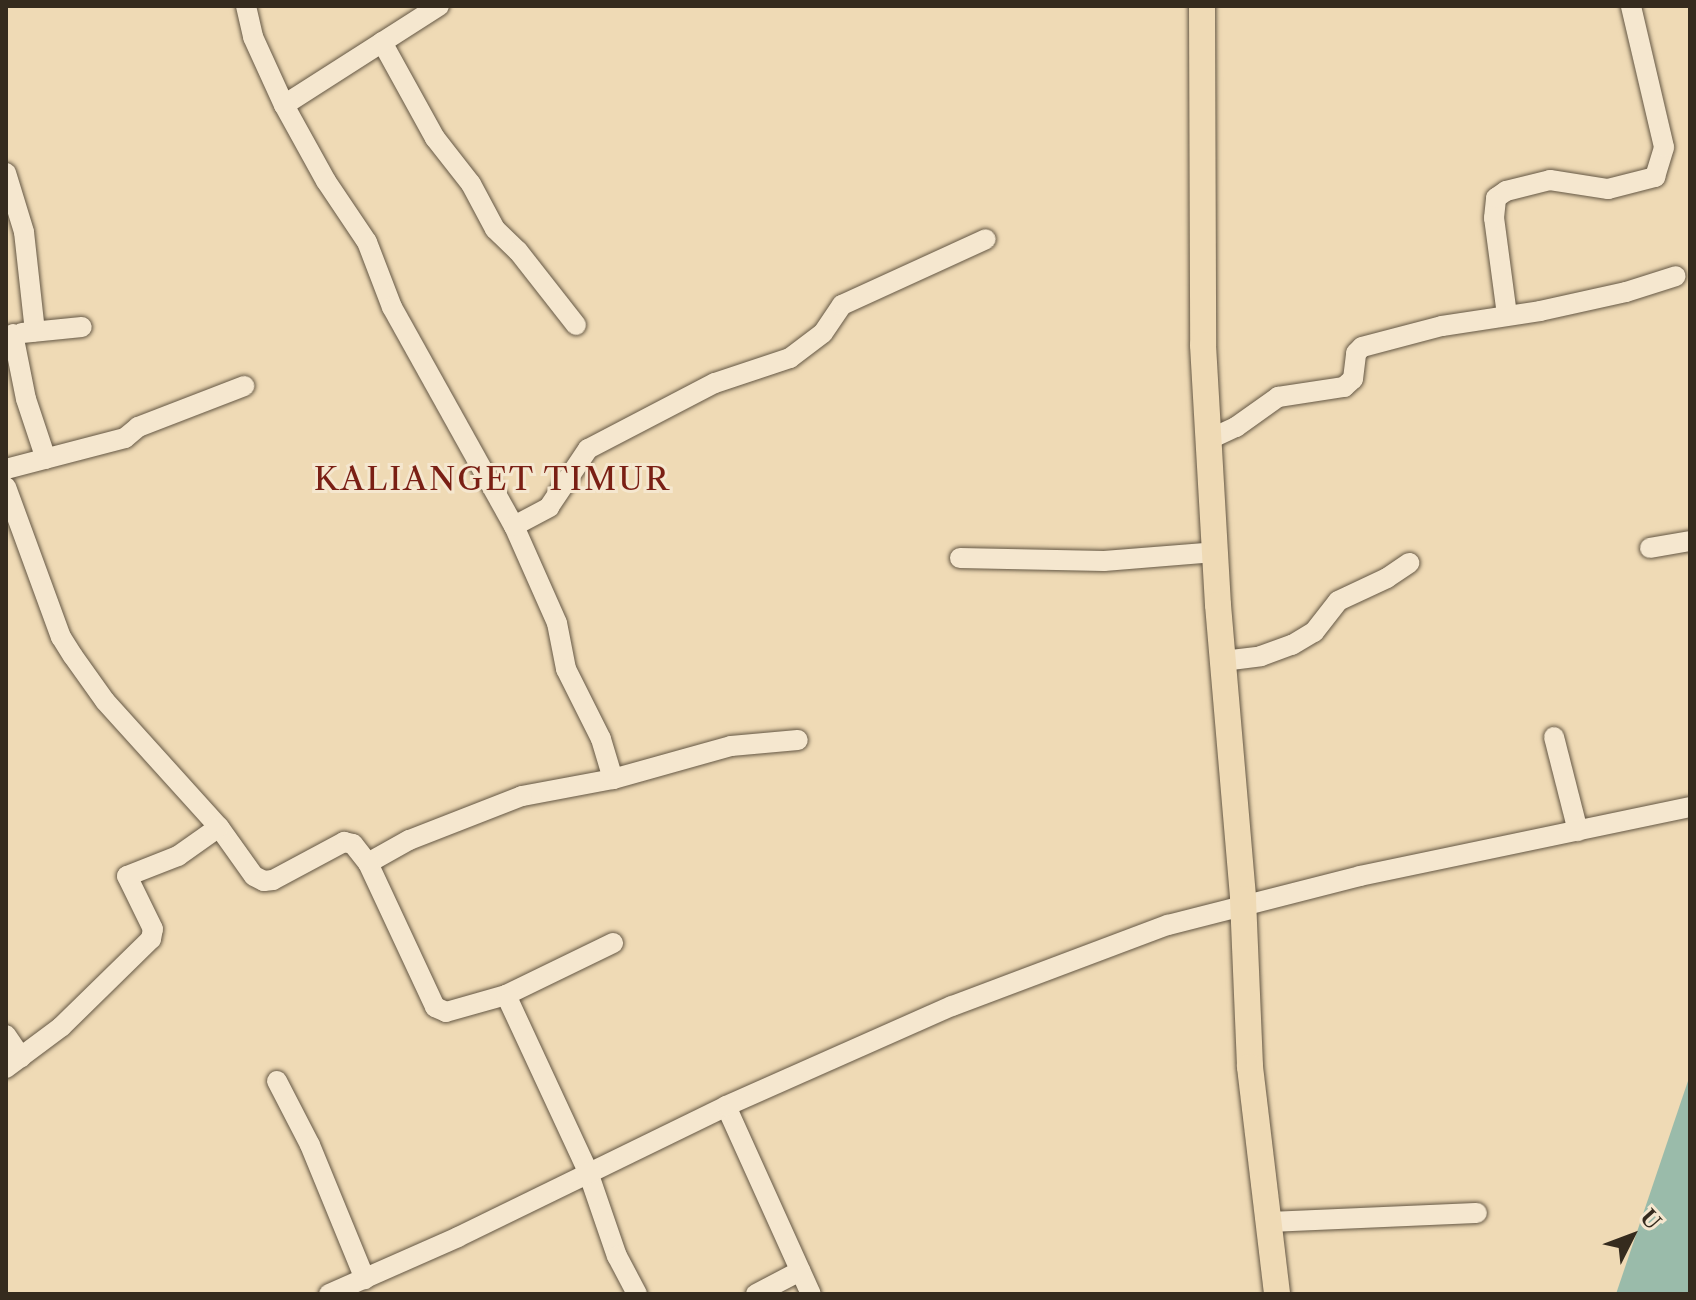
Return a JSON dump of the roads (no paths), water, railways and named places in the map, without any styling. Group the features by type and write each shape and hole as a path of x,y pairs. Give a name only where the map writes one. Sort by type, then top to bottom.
{"main road":[{"path":"1202,6 1203,345 1215,552 1243,908 1250,1067 1277,1294"}],"street":[{"path":"246,6 253,37 284,105 326,181 367,242 380,280 414,349 514,526 557,623 566,669 601,739 613,779"},
{"path":"284,105 439,6"},
{"path":"1507,315 1494,218 1496,198 1506,191 1550,180 1608,189 1655,177 1664,147 1631,6"},
{"path":"382,42 435,138 471,184 495,229 518,251 576,325"},
{"path":"6,173 29,259 35,331"},
{"path":"514,526 549,507 588,449 715,383 806,350 823,333 842,305 986,239"},
{"path":"1210,439 1236,427 1278,397 1344,387 1353,379 1356,353 1362,347 1442,326 1626,292 1676,276"},
{"path":"46,459 26,399 10,334 82,327"},
{"path":"6,469 125,438 138,427 244,386"},
{"path":"6,487 61,637 105,701 219,827 254,876 264,881 273,880 344,842 353,844 368,863 435,1007 455,1012 506,995 613,943"},
{"path":"1650,548 1690,541"},
{"path":"960,558 1104,561 1215,552"},
{"path":"1223,661 1261,656 1292,645 1314,632 1338,601 1387,578 1409,563"},
{"path":"1554,737 1578,831"},
{"path":"368,863 409,840 522,796 613,779 731,746 798,740"},
{"path":"329,1294 726,1106 952,1006 1064,962 1168,925 1360,876 1690,807"},
{"path":"6,1035 14,1062 61,1027 151,939 153,929 127,882 127,876 178,856 219,827"},
{"path":"506,995 588,1172 617,1256 637,1294"},
{"path":"277,1081 310,1145 365,1279"},
{"path":"726,1106 811,1294"},
{"path":"1268,1222 1477,1213"},
{"path":"756,1294 800,1271"}],"district":[{"name":"KALIANGET TIMUR","path":"492,479"}]}
